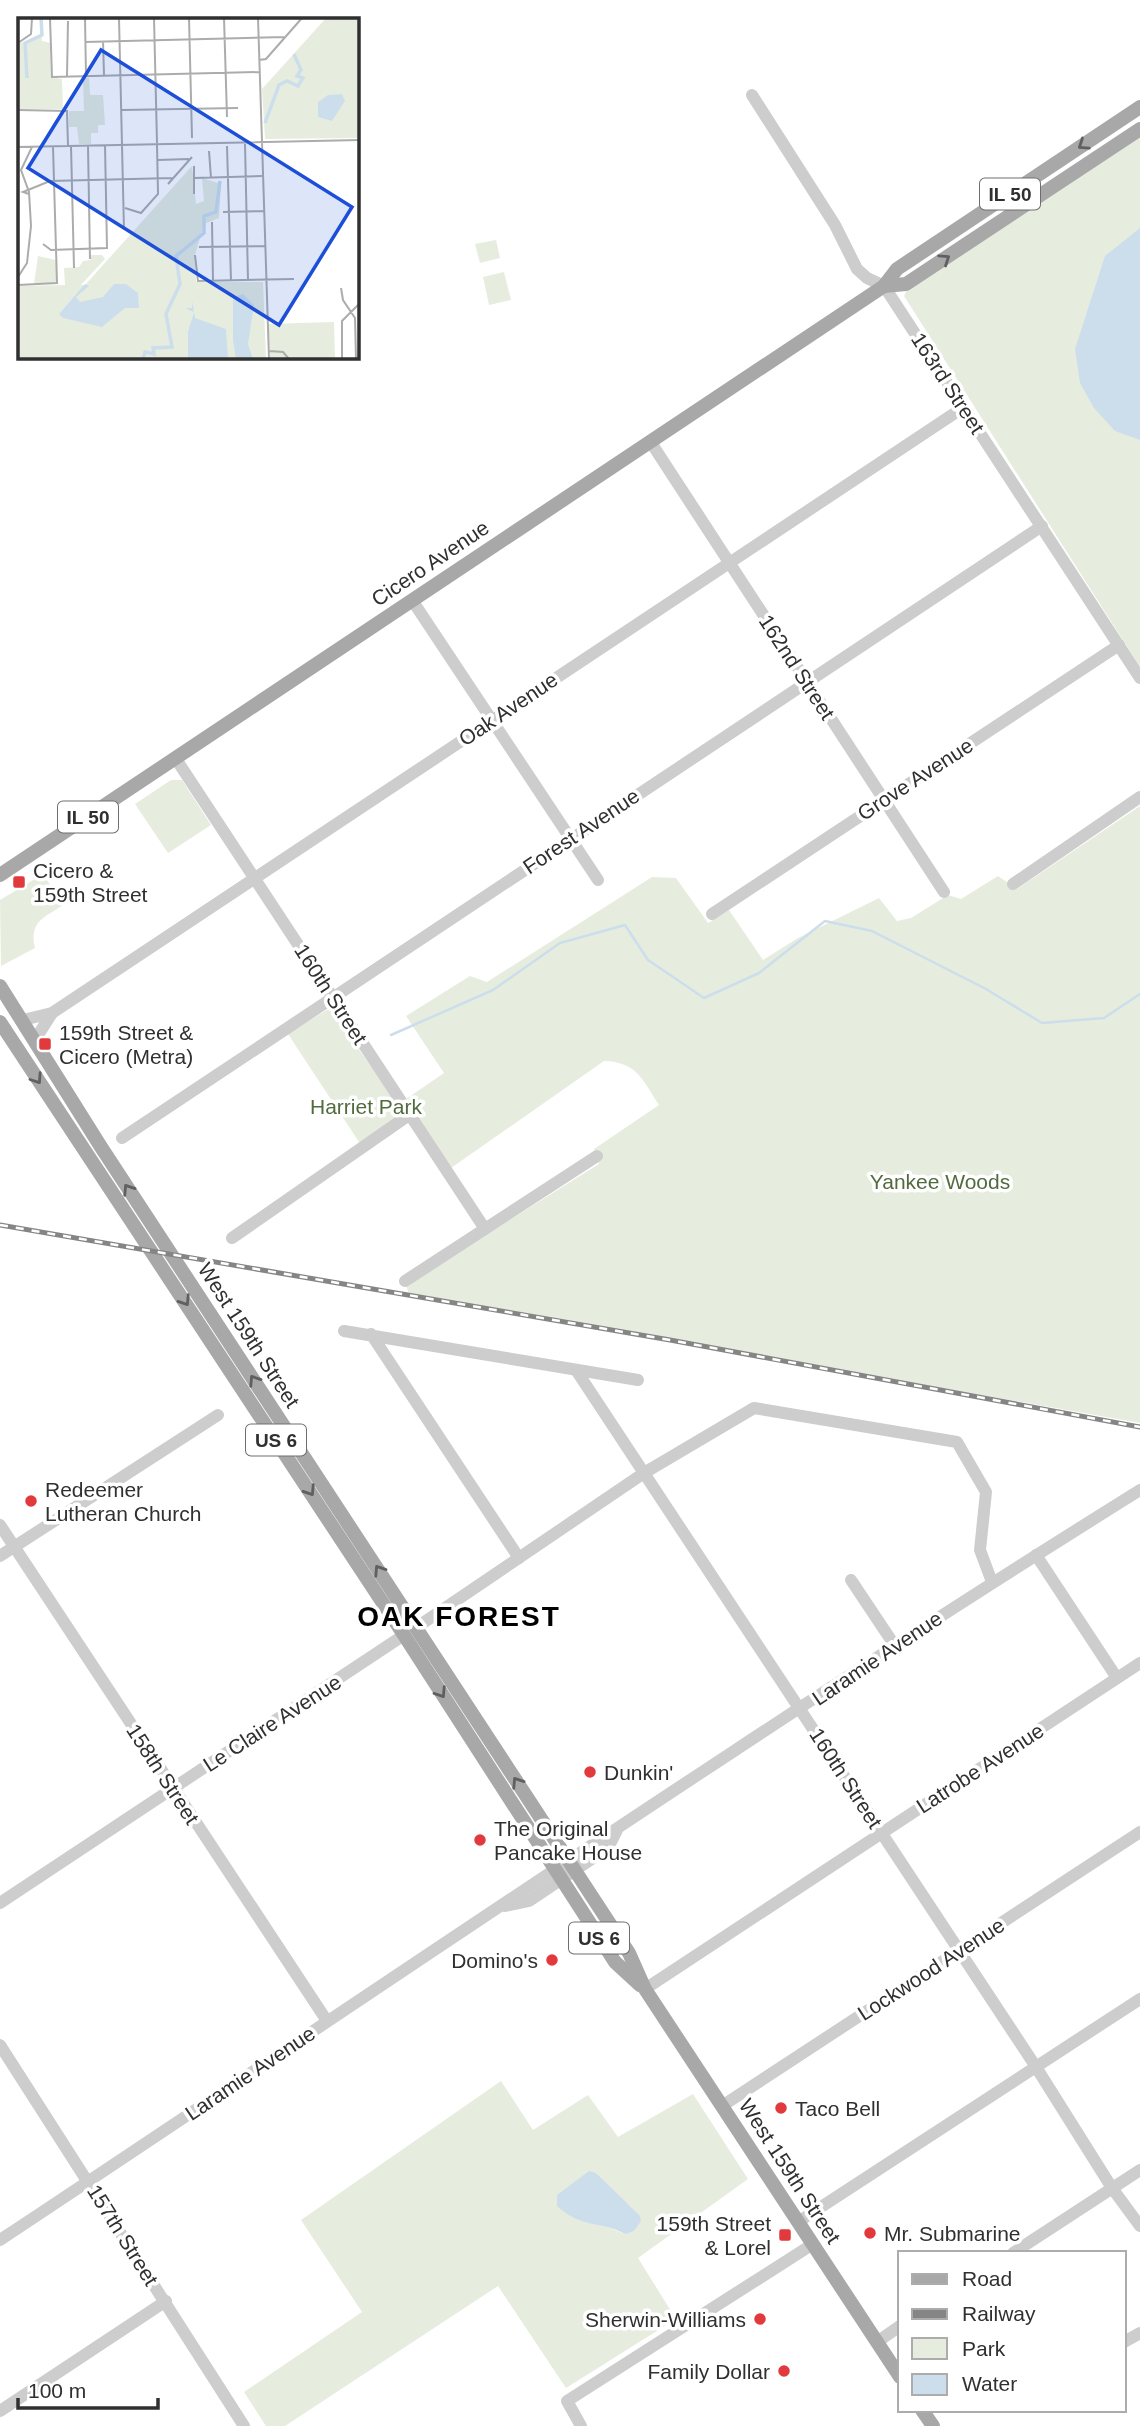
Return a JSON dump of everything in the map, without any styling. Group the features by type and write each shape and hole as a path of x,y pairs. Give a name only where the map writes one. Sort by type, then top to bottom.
{"main road":[{"name":"Cicero Avenue","path":"0,875 884,286 897,269 1140,107"},
{"name":"Cicero Avenue","path":"884,286 906,284 1140,129"},
{"name":"West 159th Street","path":"0,986 411,1631 557,1874 615,1962 645,1989"},
{"name":"West 159th Street","path":"0,1022 572,1865 629,1953 645,1989 898,2374"}],"street":[{"name":"163rd Street","path":"752,95 835,225 858,269 867,278 884,286 1140,678"},
{"name":"Oak Avenue","path":"23,1020 52,1013 964,407"},
{"name":"162nd Street","path":"650,441 944,892"},
{"name":"Forest Avenue","path":"122,1138 1042,526"},
{"path":"412,600 598,880"},
{"name":"Grove Avenue","path":"712,914 1119,645"},
{"name":"160th Street","path":"176,759 485,1229"},
{"path":"1013,884 1140,797"},
{"name":"Oak Avenue","path":"35,1040 52,1013"},
{"path":"232,1238 409,1115"},
{"path":"405,1281 597,1156"},
{"path":"344,1331 638,1380"},
{"path":"371,1334 519,1558"},
{"name":"160th Street","path":"576,1370 881,1832 957,1952 1036,2067 1112,2188 1140,2226"},
{"name":"Le Claire Avenue","path":"0,1903 644,1473 699,1443 754,1408 957,1442 986,1492 980,1550 992,1582"},
{"path":"0,1556 218,1415"},
{"name":"Laramie Avenue","path":"0,2240 327,2021 501,1907 572,1865 617,1830 992,1582 1140,1490"},
{"name":"158th Street","path":"0,1525 327,2021"},
{"path":"1036,1555 1117,1678"},
{"path":"851,1580 895,1646"},
{"name":"Latrobe Avenue","path":"645,1989 1140,1663"},
{"name":"Lockwood Avenue","path":"722,2106 1140,1832"},
{"path":"798,2222 1140,1998"},
{"name":"157th Street","path":"0,2045 166,2301 241,2425"},
{"path":"1016,2251 1140,2170"},
{"path":"581,2426 567,2401 813,2244"},
{"path":"0,2411 166,2301"},
{"path":"877,2342 898,2327"}],"green space":[{"path":"1140,134 1140,667 904,296 908,288"},
{"path":"496,240 500,258 480,263 475,244"},
{"path":"504,272 511,300 489,305 483,277"},
{"path":"171,780 182,780 211,825 168,853 135,804"},
{"name":"Yankee Woods","path":"1140,806 1140,1423 409,1294 406,1285 599,1164 594,1149 659,1105 638,1074 624,1065 604,1061 451,1168 406,1099 444,1073 406,1016 470,976 487,982 652,877 676,878 708,923 729,910 763,960 798,938 879,898 897,921 911,918 948,895 961,899 998,876 1017,889"},
{"path":"43,874 63,905 44,917 36,926 35,948 1,966 0,900"},
{"name":"Harriet Park","path":"330,1008 400,1108 399,1117 361,1145 288,1034"},
{"path":"501,2081 533,2130 588,2095 618,2137 693,2094 748,2179 638,2258 676,2319 566,2388 498,2286 285,2426 266,2426 244,2392 362,2312 301,2220","holes":["596,2173 614,2194 631,2207 625,2234 600,2224"]}],"water":[{"path":"1140,228 1140,440 1115,431 1094,408 1080,383 1075,349 1105,256"},
{"path":"589,2171 596,2173 640,2216 641,2221 634,2231 625,2234 583,2221 557,2206 557,2195"}],"waterway":[{"path":"391,1035 493,990 560,943 625,925 648,960 704,998 759,973 825,921 872,931 986,989 1042,1023 1104,1018 1140,994"}],"railway":[{"path":"0,1225 670,1340 1140,1427"}],"place":[{"name":"Cicero & 159th Street","path":"19,882"},
{"name":"159th Street & Cicero (Metra)","path":"45,1044"},
{"name":"Redeemer Lutheran Church","path":"31,1501"},
{"name":"Dunkin'","path":"590,1772"},
{"name":"The Original Pancake House","path":"480,1840"},
{"name":"Domino's","path":"552,1960"},
{"name":"Taco Bell","path":"781,2108"},
{"name":"Mr. Submarine","path":"870,2233"},
{"name":"159th Street & Lorel","path":"785,2235"},
{"name":"Sherwin-Williams","path":"760,2319"},
{"name":"Family Dollar","path":"784,2371"}],"district":[{"name":"OAK FOREST","path":"459,1616"}]}
